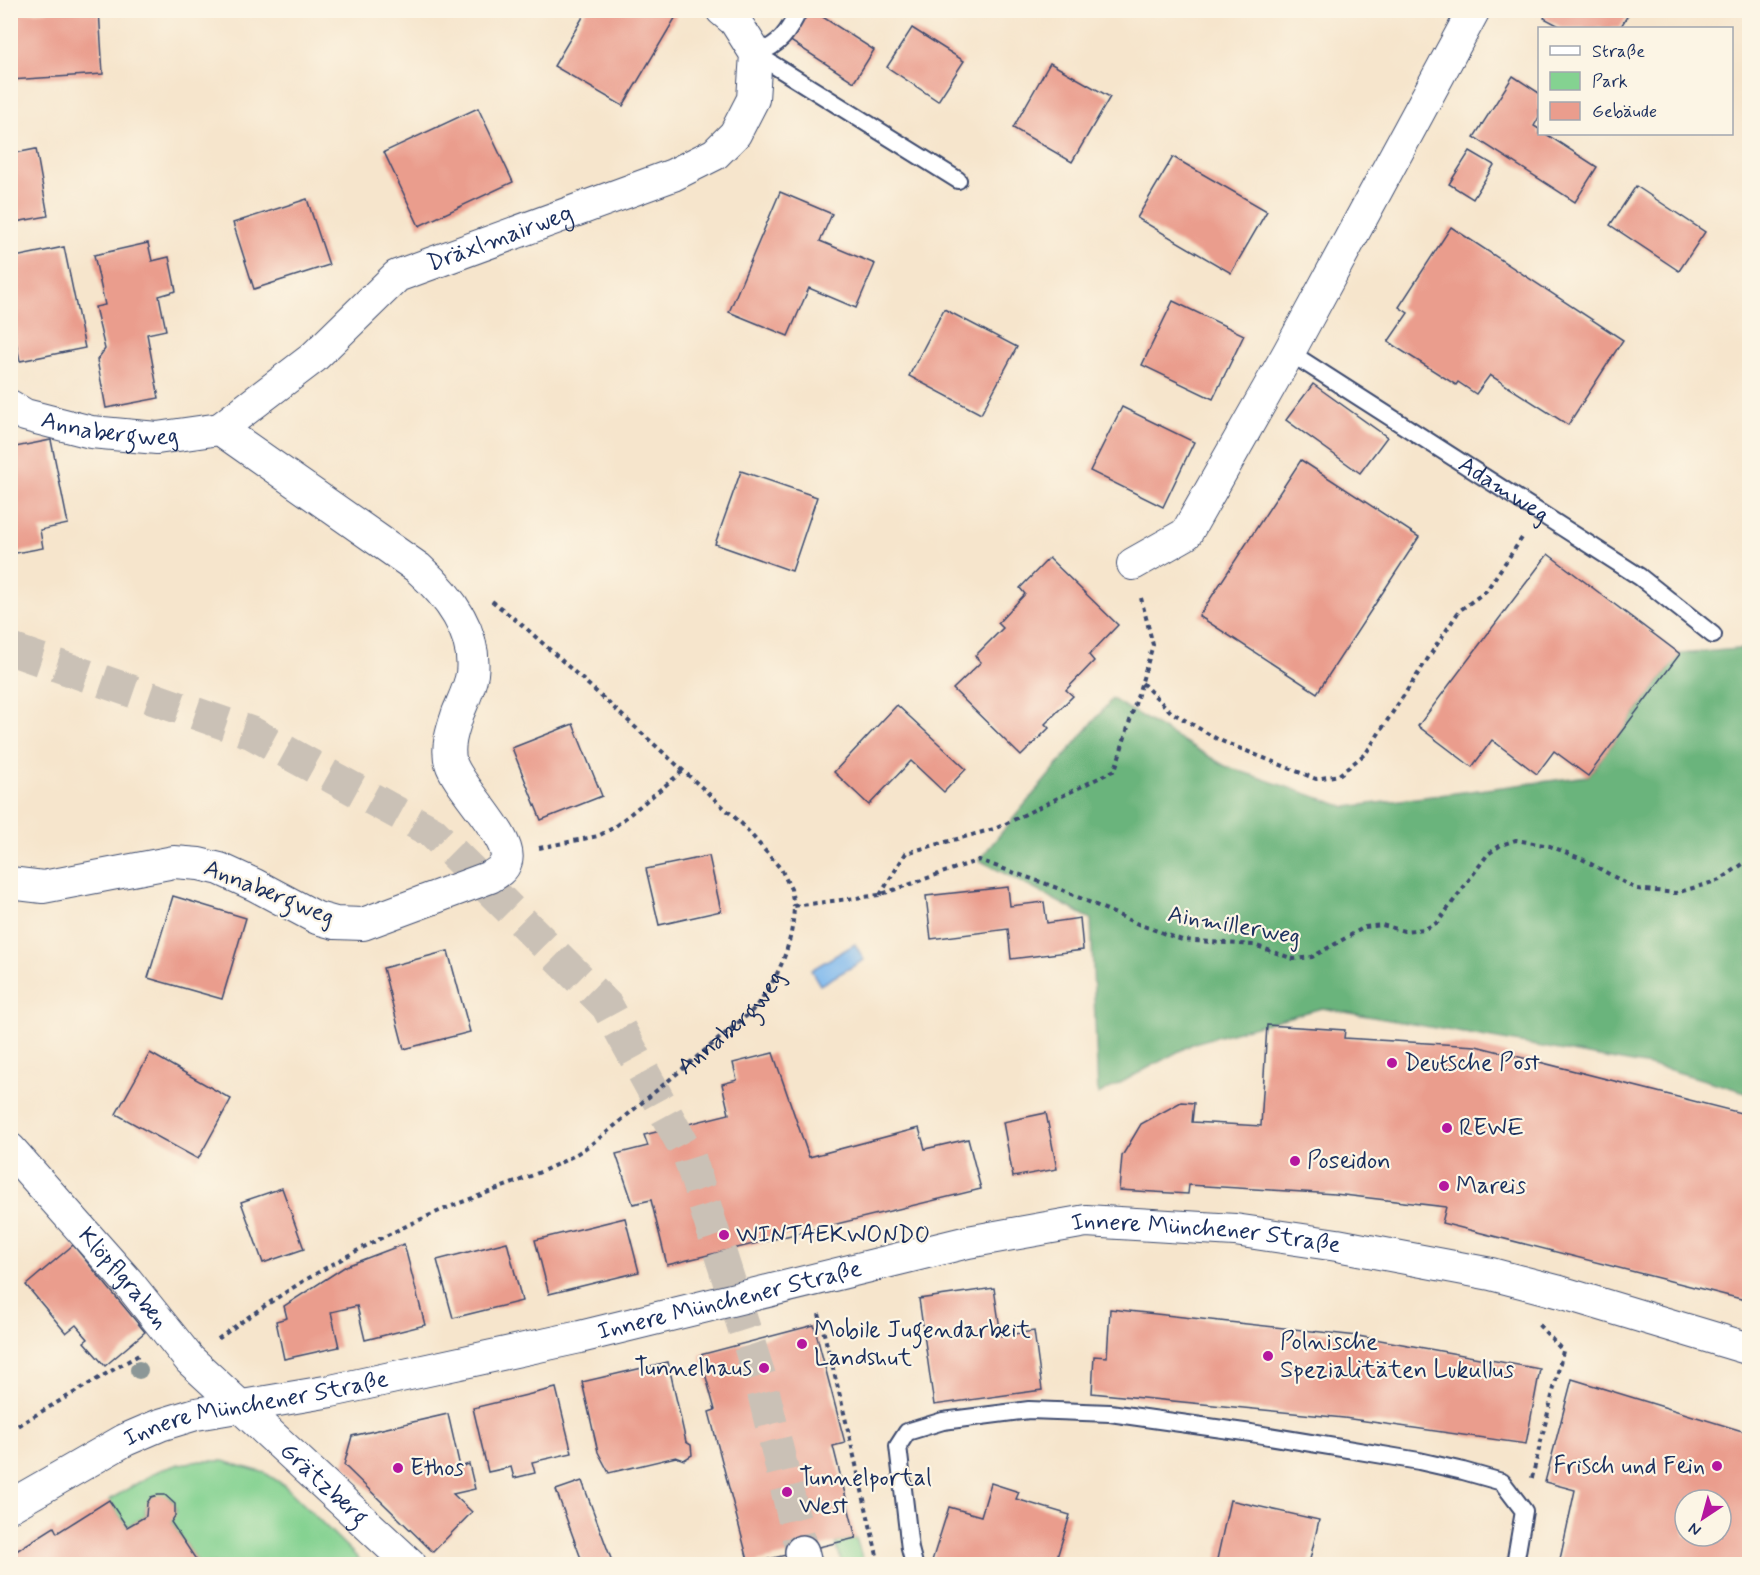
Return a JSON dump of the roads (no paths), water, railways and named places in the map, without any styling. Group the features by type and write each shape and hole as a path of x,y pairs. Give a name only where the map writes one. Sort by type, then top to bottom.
{"street":[{"path":"722,10 735,21 756,54"},
{"path":"1133,564 1186,534 1289,352 1474,10"},
{"name":"Dräxlmairweg","path":"220,429 313,358 397,276 673,175 715,154 735,134 753,99 756,54"},
{"name":"Annabergweg","path":"10,405 25,415 91,432 158,438 220,429 418,568 440,588 469,636 473,656 472,676 453,728 450,746 451,762 469,795 491,822 507,853 507,861 501,870 490,877 363,924 335,923 317,918 255,885 220,869 199,864 174,862 43,887 10,883"},
{"name":"Klöpflgraben","path":"10,1149 126,1281 181,1348 238,1407"},
{"name":"Innere Münchener Straße","path":"10,1506 125,1440 160,1425 196,1414 331,1391 535,1347 968,1242 1086,1221 1235,1230 1337,1245 1491,1274 1560,1292 1749,1349"},
{"name":"Grätzberg","path":"238,1407 410,1564"}],"lane":[{"path":"756,54 773,47 790,29 800,10"},
{"path":"756,54 958,180"},
{"name":"Adamweg","path":"1289,352 1640,577 1713,635"},
{"path":"914,1564 910,1550 898,1446 908,1432 943,1421 1029,1410 1110,1413 1251,1433 1419,1461 1502,1482 1524,1511 1515,1564"}],"water":[{"path":"855,944 864,960 820,985 811,970"}],"tunnel":[{"path":"10,649 252,733 432,832 607,1006 689,1156 760,1378 802,1552"}],"place":[{"name":"Deutsche Post","path":"1392,1063"},
{"name":"REWE","path":"1447,1128"},
{"name":"Poseidon","path":"1295,1161"},
{"name":"Mareis","path":"1444,1186"},
{"name":"WINTAEKWONDO","path":"724,1235"},
{"name":"Mobile Jugendarbeit Landshut","path":"802,1344"},
{"name":"Polnische Spezialitäten Lukullus","path":"1268,1356"},
{"name":"Tunnelhaus","path":"764,1368"},
{"name":"Frisch und Fein","path":"1717,1466"},
{"name":"Ethos","path":"398,1468"},
{"name":"Tunnelportal West","path":"787,1492"}]}
